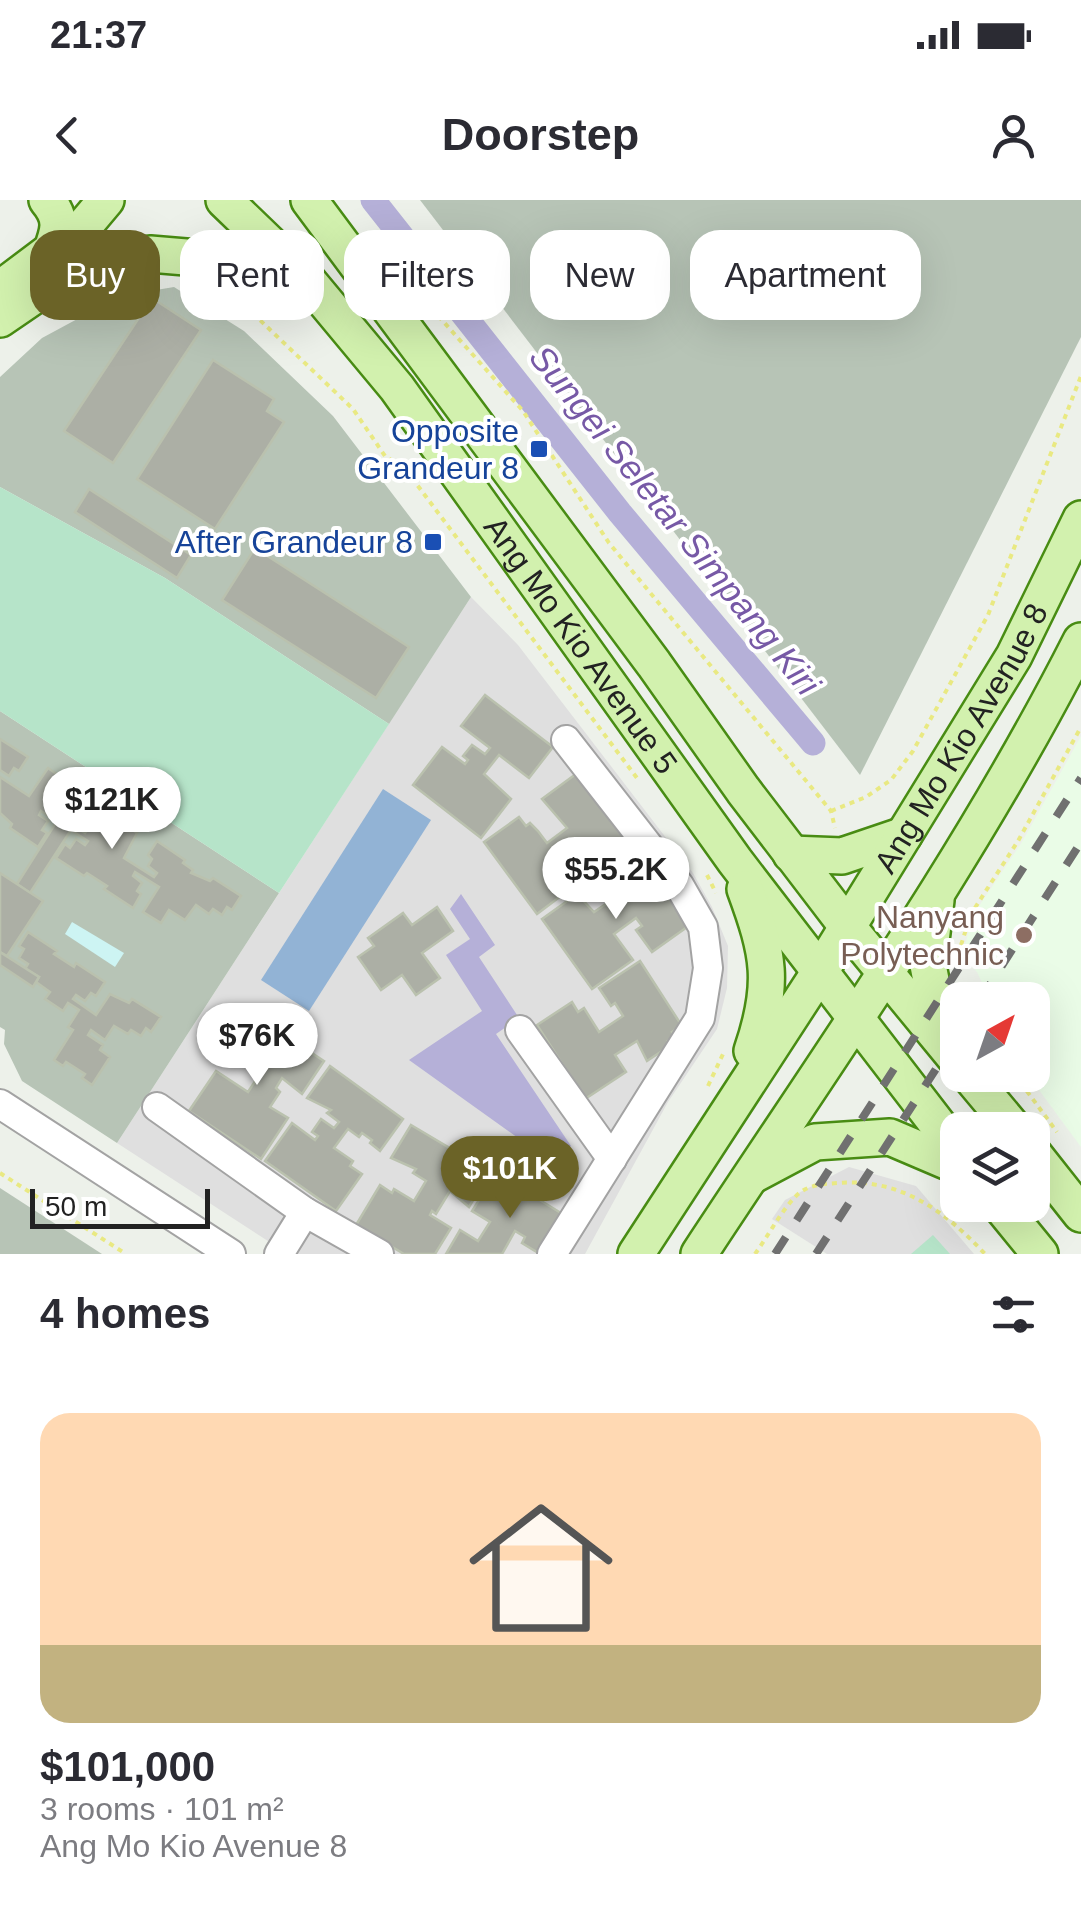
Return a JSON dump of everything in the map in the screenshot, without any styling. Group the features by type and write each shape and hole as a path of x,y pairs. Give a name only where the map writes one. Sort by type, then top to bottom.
{"main road":[{"path":"47,200 58,213 59,230"},
{"path":"79,230 106,200"},
{"name":"Ang Mo Kio Avenue 5","path":"224,200 255,230"},
{"name":"Ang Mo Kio Avenue 5","path":"309,200 792,854 940,1040"},
{"path":"0,319 63,276 150,254 180,257"},
{"path":"0,290 30,268"},
{"name":"Ang Mo Kio Avenue 5","path":"324,300 397,388 734,860 940,1127"},
{"name":"Ang Mo Kio Avenue 8","path":"636,1254 821,970 1014,656 1081,519"},
{"name":"Ang Mo Kio Avenue 8","path":"699,1254 938,889 1010,773 1081,641"},
{"path":"792,854 842,856 904,835"},
{"path":"734,860 763,937 768,974 766,1009 735,1099"},
{"path":"938,889 928,965 940,1012"},
{"path":"984,1092 1000,1112"},
{"path":"750,1177 815,1142 890,1137 940,1158"},
{"path":"1050,1152 1081,1214"},
{"path":"1014,1222 1040,1254"}],"street":[{"path":"552,1254 700,1018 708,968 702,927 679,885 566,740"},
{"path":"520,1030 612,1159"},
{"path":"0,1104 231,1254"},
{"path":"157,1107 349,1247 379,1254"},
{"path":"0,1122 34,1125"},
{"path":"278,1254 305,1212"}],"path":[{"path":"260,320 346,402"},
{"path":"442,320 523,412 609,543 831,811 866,797 891,780 914,752 988,615 1081,376"},
{"path":"958,954 970,914 1018,841 1081,727"},
{"path":"0,1173 126,1254"},
{"path":"755,1254 796,1194 816,1184 856,1181 899,1188 925,1202 985,1254"}],"shaded area":[{"path":"420,200 1081,200 1081,337 860,775 510,318 510,230 443,230"},
{"path":"174,287 180,291 180,320 226,320 244,331 333,416 471,597 389,724 165,578 0,487 0,377 42,338 75,320 160,320 160,289"},
{"path":"471,597 518,645 693,873 728,946 727,988 717,1029 668,1102 585,1254 288,1254 117,1143"},
{"path":"0,711 279,893 117,1143 22,1081 4,1044 5,1030 0,1027"},
{"name":"Nanyang Polytechnic","path":"1081,736 1081,1147 1041,1092 1050,1092 1050,982 982,982 962,956 973,915 1022,842"},
{"path":"383,789 431,820 309,1011 261,980"},
{"path":"461,894 495,945 479,957 519,1018 496,1034 571,1146 549,1160 409,1060 482,1011 446,955 470,939 450,909"},
{"path":"72,922 124,953 115,967 65,934"},
{"path":"849,1167 916,1186 940,1214 940,1222 947,1222 974,1254 827,1254 772,1219 785,1200"},
{"path":"0,1188 102,1254 0,1254"}],"green space":[{"path":"0,487 165,578 389,724 279,893 0,711"},
{"path":"933,1235 950,1254 911,1254"}],"building":[{"path":"160,303 180,320 201,330 113,463 64,431 137,320 160,320"},
{"path":"213,360 274,399 267,411 284,422 215,529 137,479"},
{"path":"89,489 191,555 177,578 75,512"},
{"path":"255,548 409,647 376,698 222,600"},
{"path":"485,695 553,747 529,778 499,755 484,774 511,799 481,838 413,785 442,747 465,764 468,760 463,756 472,745 485,754 490,748 461,726"},
{"path":"0,739 28,757 19,771 14,768 9,776 0,770"},
{"path":"48,768 58,775 55,780 73,792 77,787 86,793 68,822 85,833 102,810 137,833 124,858 154,877 157,873 148,866 152,859 148,855 157,841 185,860 183,863 193,870 191,873 210,881 213,878 241,896 232,910 227,907 222,915 213,909 209,914 196,905 185,920 169,910 161,923 143,912 159,887 135,872 133,876 142,883 133,908 87,873 84,876 56,858 65,844 70,848 76,839 85,845 88,841 41,811 39,815 48,821 42,830 47,833 38,847 10,828 12,824 0,813 0,777 29,796"},
{"path":"580,771 631,841 594,869 581,851 561,866 573,887 537,914 484,842 519,817 526,826 530,823 547,843 567,828 542,799"},
{"path":"57,821 71,830 30,893 17,884"},
{"path":"639,854 690,925 652,952 636,930 642,926 636,918 614,934 633,960 592,989 542,919 577,894 594,912 616,897 603,880"},
{"path":"0,873 43,901 7,956 0,952"},
{"path":"437,907 453,931 422,953 440,978 416,995 402,975 381,990 358,957 374,946 368,938 403,913 412,925"},
{"path":"28,932 74,967 76,963 105,982 96,996 91,993 85,1001 76,995 73,999 96,1015 110,994 129,1003 132,999 161,1017 151,1032 146,1028 141,1036 114,1026 105,1040 91,1030 88,1035 103,1045 100,1050 110,1057 92,1085 82,1078 85,1074 66,1062 63,1066 54,1060 73,1030 68,1027 79,1010 68,1003 63,1011 45,999 50,992 36,982 39,977 25,969 28,964 19,958 24,949 19,946"},
{"path":"0,952 39,977 33,987 0,965"},
{"path":"640,961 682,1026 672,1032 675,1037 668,1041 671,1045 647,1061 637,1041 615,1055 626,1072 585,1099 537,1025 572,1002 578,1012 584,1008 599,1032 623,1016 599,988"},
{"path":"253,1014 324,1061 302,1094 282,1078 276,1088 280,1092 270,1107 288,1118 261,1159 189,1111 216,1071 248,1092 263,1069 252,1062 254,1059 231,1048"},
{"path":"330,1066 403,1119 380,1151 362,1133 359,1137 348,1129 334,1148 353,1161 350,1166 362,1174 336,1211 265,1161 292,1123 315,1140 318,1136 312,1132 321,1119 334,1128 339,1122 327,1113 331,1110 307,1098"},
{"path":"411,1125 490,1172 469,1207 450,1191 436,1214 432,1211 430,1215 451,1228 435,1254 404,1254 356,1225 380,1185 414,1201 426,1181 413,1173 416,1169 391,1158"},
{"path":"496,1173 569,1218 540,1254 522,1243 525,1237 515,1231 502,1254 446,1254 460,1230 478,1241 490,1222 472,1211"}],"waterway":[{"name":"Sungei Seletar Simpang Kiri","path":"373,200 620,513 813,743"}],"railway":[{"path":"775,1254 1081,778"},
{"path":"992,982 1081,842"},
{"path":"816,1254 940,1063"}],"place":[{"name":"Opposite Grandeur 8","path":"539,449"},
{"name":"After Grandeur 8","path":"433,542"},
{"name":"Nanyang Polytechnic","path":"1024,935"}]}
